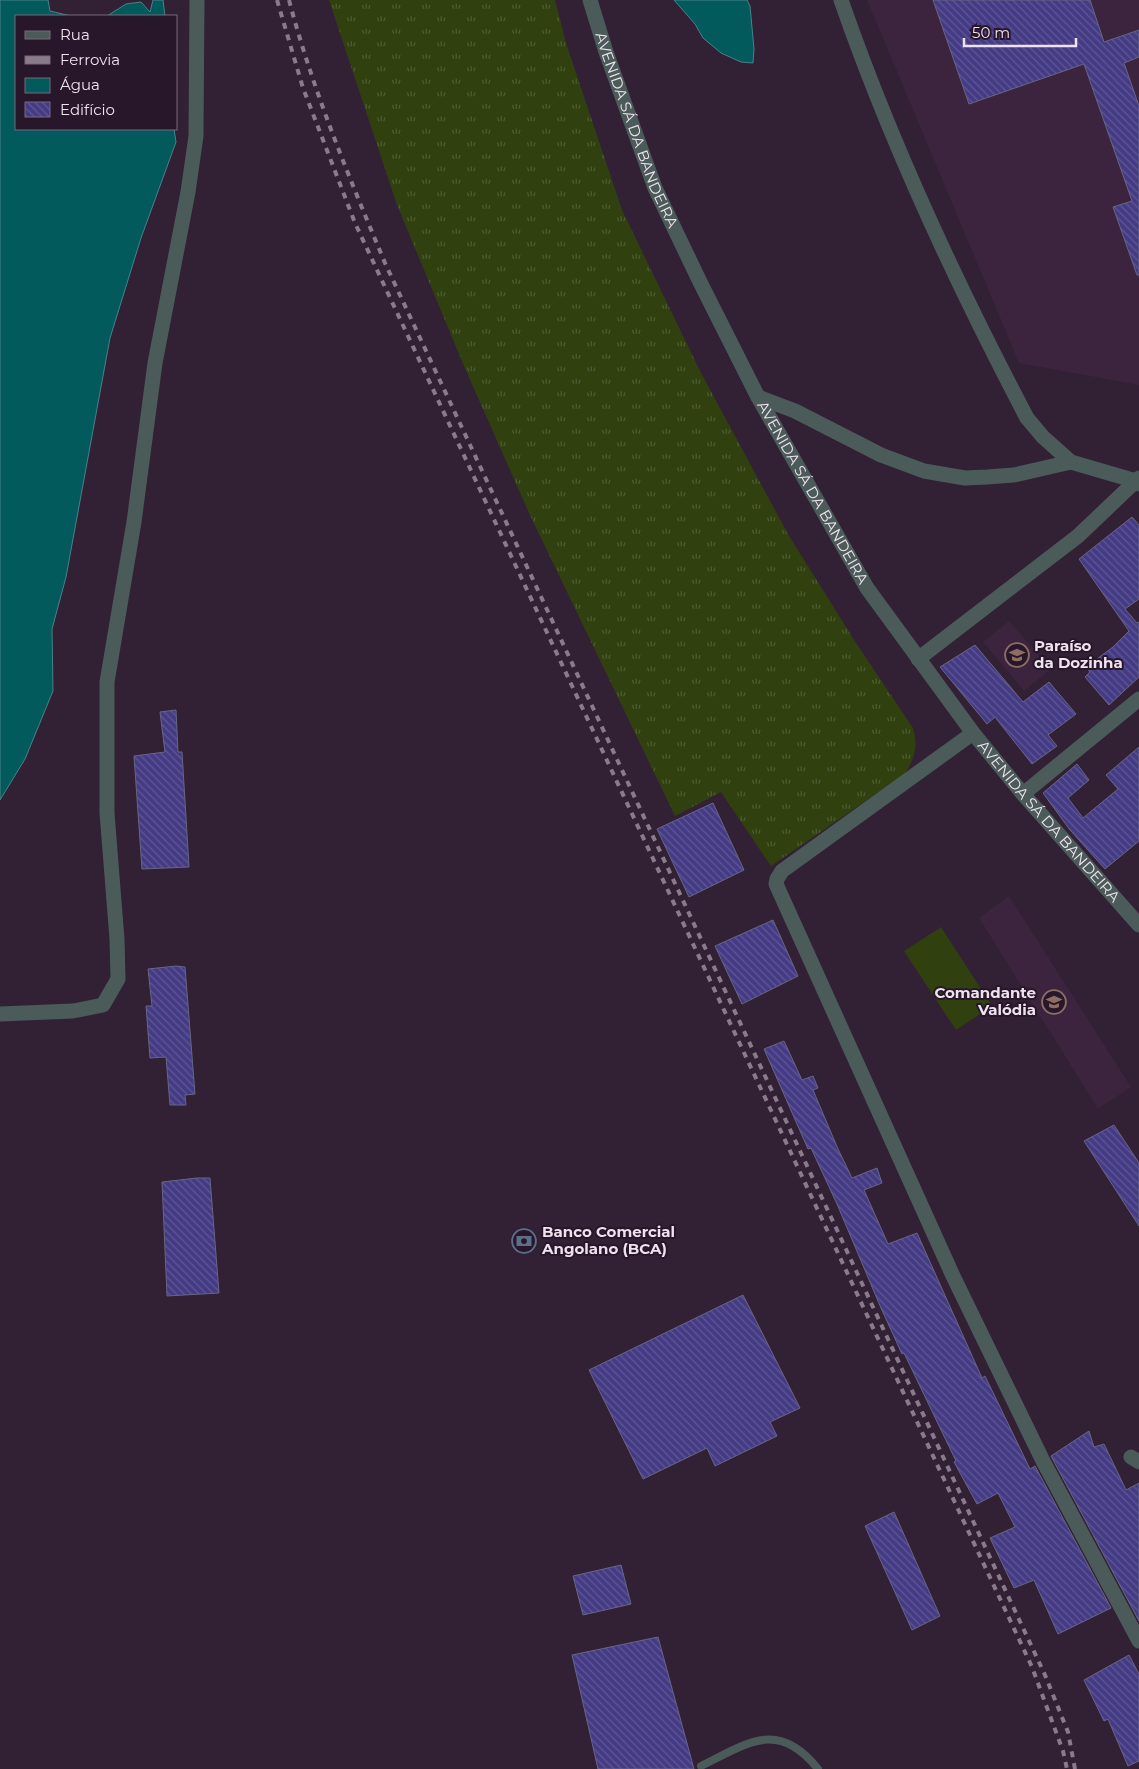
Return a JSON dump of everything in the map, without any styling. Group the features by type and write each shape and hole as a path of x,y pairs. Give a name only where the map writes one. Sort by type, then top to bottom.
{"street":[{"path":"0,1014 73,1011 103,1005 118,979 117,939 107,813 107,682 133,531 155,363 191,173 196,136 197,0"},
{"name":"AVENIDA SÁ DA BANDEIRA","path":"590,0 606,52 655,188 758,397 867,588 972,734 1139,925"},
{"path":"841,0 865,68 946,256 1026,418 1070,462 1138,481"},
{"path":"758,397 795,411 881,455 924,471 965,478 987,477 1014,475 1070,462"},
{"path":"918,659 1078,536 1138,481"},
{"path":"1023,794 1139,699"},
{"path":"972,734 782,871 776,884 957,1285 1043,1461 1139,1641"}],"lane":[{"path":"701,1766 749,1743 765,1739 780,1740 795,1746 808,1756 818,1769"}],"shaded area":[{"path":"867,0 1139,0 1139,385 1019,363"},
{"name":"Paraíso da Dozinha","path":"1009,621 1051,669 1024,691 983,642"},
{"name":"Comandante Valódia","path":"1009,896 1131,1087 1098,1109 979,918"}],"green space":[{"path":"329,0 555,0 566,43 622,210 700,371 789,536 856,643 913,728 915,752 905,774 771,866 721,792 675,816 529,513 464,366 397,205"},
{"path":"941,927 992,1006 956,1030 904,951"}],"water":[{"path":"0,0 48,0 50,11 67,15 15,15 15,130 174,130 176,142 141,238 110,338 66,577 52,629 53,691 25,759 0,800"},
{"path":"153,0 163,0 165,15 109,15 126,4 141,2 150,12"},
{"path":"674,0 747,0 750,6 754,49 753,63 741,62 721,53 703,38 695,24"}],"building":[{"path":"933,0 1090,0 1104,42 1139,30 1139,57 1124,63 1139,106 1139,275 1137,275 1113,207 1132,201 1084,64 969,104"},
{"path":"1132,517 1139,525 1139,599 1125,609 1137,623 1139,622 1139,677 1109,705 1085,677 1090,672 1086,667 1113,647 1129,631 1079,559"},
{"path":"975,645 1023,702 1049,682 1076,714 1048,735 1057,746 1032,764 995,717 987,724 940,667"},
{"path":"176,710 178,752 182,752 189,867 142,869 134,756 165,752 160,712"},
{"path":"1139,747 1139,841 1105,869 1070,830 1043,793 1077,764 1089,780 1068,798 1083,818 1118,789 1106,775"},
{"path":"713,803 744,870 689,897 657,829"},
{"path":"773,920 798,976 742,1004 715,946"},
{"path":"185,967 195,1094 185,1095 186,1105 170,1105 166,1057 150,1058 146,1006 152,1006 148,969"},
{"path":"784,1041 802,1080 813,1076 818,1088 813,1090 852,1178 877,1168 882,1183 864,1190 888,1244 917,1233 982,1378 985,1376 1030,1469 1035,1466 1111,1608 1058,1634 1034,1580 1014,1588 990,1538 1015,1527 998,1493 977,1504 954,1462 956,1461 904,1353 902,1354 837,1204 811,1148 808,1149 764,1049"},
{"path":"1114,1125 1139,1163 1139,1226 1084,1141"},
{"path":"210,1178 219,1293 167,1296 162,1182"},
{"path":"743,1295 800,1408 770,1422 777,1436 715,1466 707,1448 643,1479 589,1370"},
{"path":"1089,1431 1094,1447 1104,1444 1126,1490 1139,1483 1139,1621 1051,1456"},
{"path":"894,1512 940,1616 912,1630 865,1526"},
{"path":"621,1565 631,1604 583,1615 573,1576"},
{"path":"658,1637 694,1769 598,1769 572,1655"},
{"path":"1129,1655 1139,1674 1139,1761 1128,1766 1108,1719 1104,1721 1084,1680"}],"railway":[{"path":"277,0 303,88 355,223 1032,1667 1063,1751 1067,1769"},
{"path":"289,0 320,101 385,263 1045,1675 1068,1732 1075,1769"}],"place":[{"name":"Paraíso da Dozinha","path":"1017,655"},
{"name":"Comandante Valódia","path":"1054,1002"},
{"name":"Banco Comercial Angolano (BCA)","path":"524,1241"}]}
